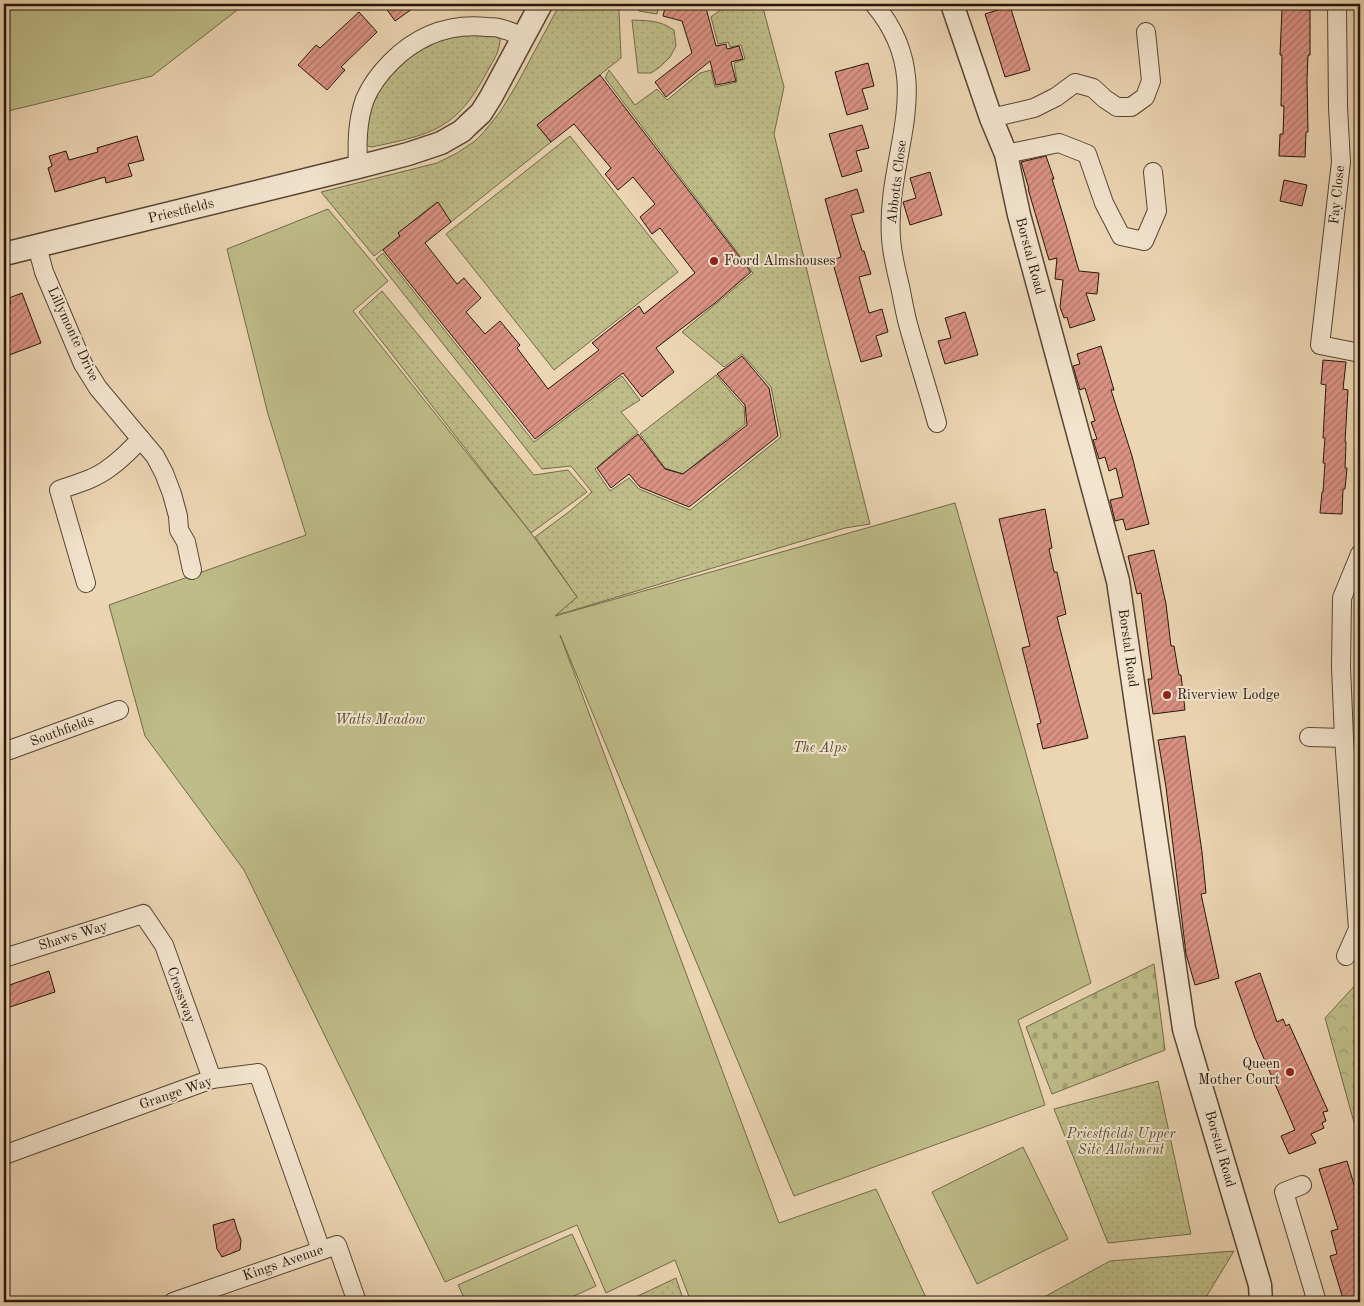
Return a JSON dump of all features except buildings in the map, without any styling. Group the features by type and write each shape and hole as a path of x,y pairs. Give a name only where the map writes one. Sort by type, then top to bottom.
{"street":[{"name":"Priestfields","path":"4,254 358,167 442,143 462,131 484,108 541,4"},
{"name":"Abbotts Close","path":"874,4 887,20 904,60 907,103 892,198 890,219 892,254 908,322 937,423"},
{"name":"Borstal Road","path":"952,4 991,118 1006,154 1019,215 1118,581 1184,1029 1260,1285 1261,1302"},
{"name":"Fay Close","path":"1338,4 1338,107 1341,162 1320,344 1360,353"},
{"path":"358,167 357,143 364,101 377,77 403,50 430,34 461,26 497,27 523,38"},
{"path":"991,118 1034,108 1056,97 1075,83 1093,88 1117,107 1131,106 1145,97 1151,81 1146,32"},
{"path":"1006,154 1059,143 1087,154 1104,203 1121,236 1144,241 1157,211 1153,172"},
{"name":"Lillymonte Drive","path":"37,246 44,272 84,364 98,388 155,456 172,494 178,516 179,530 186,542 192,570"},
{"path":"86,584 59,490 108,469 141,438"},
{"path":"1346,956 1358,929 1344,738 1341,667 1342,598 1360,554"},
{"name":"Southfields","path":"4,752 119,710"},
{"path":"1309,737 1344,738"},
{"name":"Shaws Way","path":"4,958 143,914"},
{"name":"Crossway","path":"143,914 164,946 212,1079"},
{"name":"Grange Way","path":"4,1155 212,1079 258,1073 329,1248"},
{"path":"1302,1185 1284,1192 1317,1302"},
{"path":"329,1248 357,1302"},
{"name":"Kings Avenue","path":"173,1302 329,1248"}],"green space":[{"path":"4,4 245,4 152,76 4,112"},
{"path":"560,4 617,4 621,58 537,125 551,142 451,222 437,202 398,233 400,236 374,256 321,192 437,163 475,141 500,112"},
{"path":"636,4 659,4 657,14 639,11"},
{"path":"728,4 762,4 784,87 774,134 870,524 845,528 554,616 577,597 535,537 592,492 571,466 542,469 376,259 383,253 534,442 622,376 640,400 621,412 638,432 595,469 610,491 629,478 639,489 690,510 781,437 771,387 742,354 724,367 682,332 753,273 605,78 609,70 635,105 657,89 667,100 700,73 711,70 715,87 737,82 734,63 745,59 741,45 730,47 728,42 718,44 711,17"},
{"path":"632,20 659,23 674,30 676,46 670,57 651,73 638,73"},
{"path":"468,31 500,37 500,42 492,64 476,91 464,106 453,118 427,133 372,147 364,145 365,123 380,83 420,45"},
{"path":"570,136 678,272 554,370 446,234"},
{"name":"Watts Meadow","path":"328,209 388,281 353,311 531,533 577,597 555,616 955,503 1091,983 1018,1020 1045,1105 794,1196 560,635 779,1223 876,1189 928,1302 691,1302 675,1260 606,1293 577,1225 445,1282 244,870 145,736 109,605 306,535 268,414 227,249"},
{"path":"382,291 534,475 568,470 587,492 531,533 359,312"},
{"path":"716,375 744,407 745,424 683,474 665,468 640,434"},
{"path":"1360,585 1360,744 1355,608"},
{"path":"1154,964 1165,1050 1052,1094 1026,1027"},
{"path":"1360,980 1360,1144 1325,1018"},
{"name":"Priestfields Upper Site Allotment","path":"1158,1081 1191,1234 1108,1243 1054,1109"},
{"path":"1023,1147 1068,1239 977,1284 932,1192"},
{"path":"572,1234 596,1286 561,1302 466,1302 458,1285"},
{"path":"1234,1251 1203,1302 1035,1302 1110,1261"},
{"path":"676,1278 684,1302 625,1302"}],"place":[{"name":"Foord Almshouses","path":"714,261"},
{"name":"Riverview Lodge","path":"1167,695"},
{"name":"Queen Mother Court","path":"1290,1072"}],"park label":[{"name":"The Alps","path":"820,748"}]}
